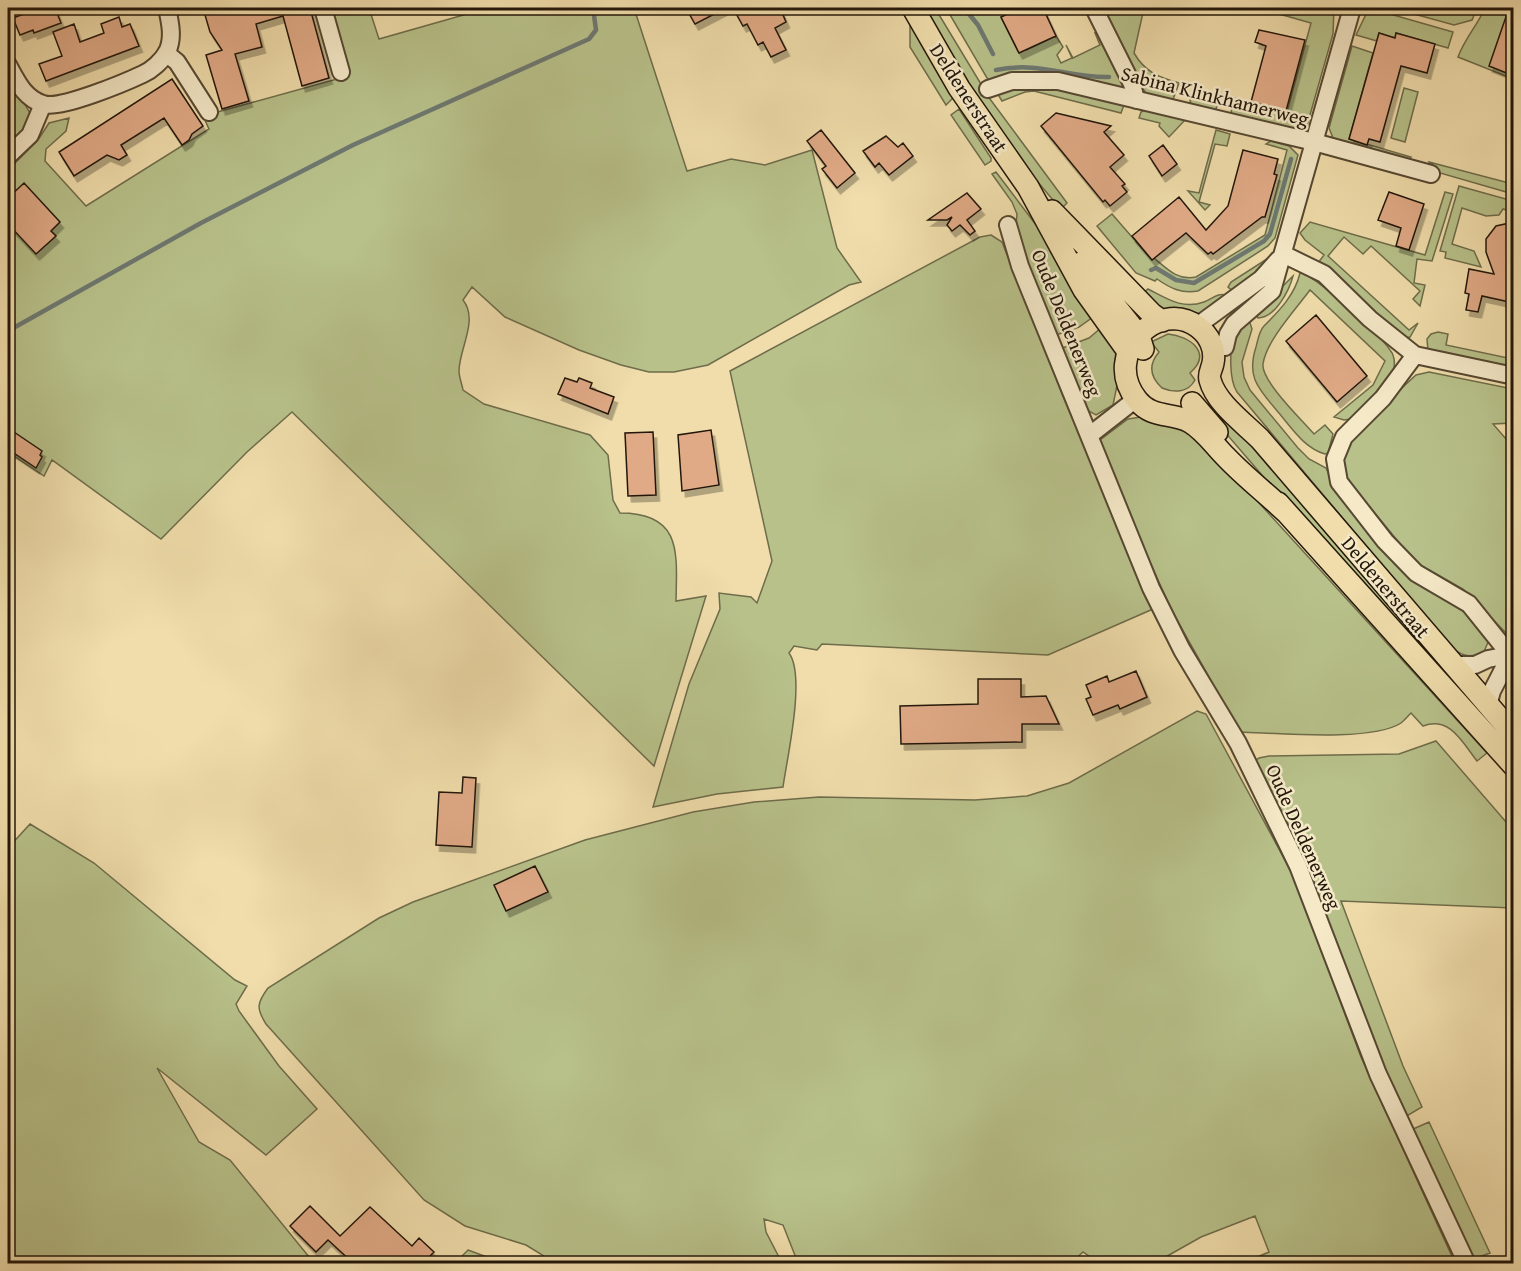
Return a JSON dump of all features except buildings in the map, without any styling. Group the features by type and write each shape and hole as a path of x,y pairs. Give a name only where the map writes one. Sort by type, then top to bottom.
{"main road":[{"name":"Deldenerstraat","path":"914,8 959,88 1029,187 1059,239 1072,250 1133,343"},
{"name":"Deldenerstraat","path":"1029,187 1152,314 1162,321"},
{"path":"1217,383 1209,373 1214,361 1212,347 1204,332 1197,326 1179,320 1162,321 1133,343 1143,351 1138,361 1143,398 1189,412 1217,383 1225,364 1225,347"},
{"name":"Deldenerstraat","path":"1217,383 1232,413 1260,439 1451,665 1514,735"},
{"name":"Deldenerstraat","path":"1189,412 1287,513 1514,766"}],"street":[{"path":"8,65 22,89 43,104 59,105 143,74 166,53 171,40 167,8"},
{"path":"323,8 341,72"},
{"path":"1094,8 1132,84 1136,100"},
{"path":"1225,347 1228,334 1234,324 1272,291 1352,8"},
{"path":"166,53 177,62 209,112"},
{"name":"Sabina Klinkhamerweg","path":"988,89 1012,81 1058,81 1314,142 1431,174"},
{"path":"8,156 30,135 43,104"},
{"name":"Oude Deldenerweg","path":"1008,225 1020,266 1167,621 1238,742 1298,866 1378,1074 1467,1263"},
{"path":"1197,326 1261,279 1283,254"},
{"path":"1283,254 1324,274 1370,319 1414,355 1514,376"},
{"path":"1414,355 1383,398 1344,437 1337,449 1336,470 1339,482 1385,541 1416,573 1469,604 1512,657"},
{"name":"Oude Deldenerweg","path":"1090,435 1143,398"},
{"path":"1451,665 1475,665 1488,659 1512,657"},
{"path":"1488,706 1492,691 1512,657"}],"green space":[{"path":"329,8 369,8 379,39 488,8 634,8 687,171 731,159 765,165 812,150 837,248 861,282 849,285 708,365 674,372 649,372 621,365 579,350 505,317 472,287 463,300 469,316 469,325 459,371 463,390 484,404 590,435 608,455 613,500 620,513 640,515 655,520 665,528 672,539 676,567 676,601 706,596 654,766 292,412 247,452 161,539 52,460 44,476 8,452 8,170 38,140 49,123 69,118 66,131 46,149 45,161 86,206 209,129 203,116 348,76"},
{"path":"924,8 935,8 990,99 1067,203 1061,209 1004,137 954,61"},
{"path":"946,8 1021,8 1001,17 1019,53 1019,50 1024,47 1026,50 1056,36 1063,47 1057,55 1061,63 1072,58 1066,45 1073,58 1100,45 1095,33 1101,35 1127,90 993,83 987,78"},
{"path":"1101,8 1144,8 1134,53 1153,73 1179,83 1172,102 1146,93"},
{"path":"1258,8 1334,8 1333,34 1306,129 1298,132 1231,114 1233,98 1287,112 1311,23"},
{"path":"1369,8 1453,32 1448,48 1396,33 1395,38 1379,33 1377,41 1356,35"},
{"path":"1392,8 1477,8 1472,20 1454,25"},
{"path":"1485,8 1513,8 1513,79 1458,57"},
{"path":"910,24 953,98 946,105 910,47"},
{"path":"1352,46 1373,53 1349,139 1411,157 1406,161 1335,143 1329,128"},
{"path":"8,75 31,115 30,125 8,151"},
{"path":"1030,82 1125,102 1121,113 1034,91 1002,101 996,91"},
{"path":"1193,88 1219,95 1216,110 1211,112 1193,107 1190,101"},
{"path":"1404,88 1418,92 1405,142 1391,138"},
{"path":"1148,108 1186,119 1169,137 1159,126 1160,123 1139,118 1141,112"},
{"path":"959,109 991,158 991,161 985,165 951,115"},
{"path":"1216,130 1230,134 1227,146 1215,144 1199,202 1210,205 1205,210 1188,191 1199,193"},
{"path":"1271,141 1289,146 1298,155 1275,238 1268,246 1198,291 1176,290 1157,279 1155,281 1136,273 1097,226 1112,214 1152,260 1154,258 1178,276 1196,277 1265,235 1287,150 1266,144"},
{"path":"1429,162 1513,184 1513,194 1433,171"},
{"path":"996,172 1049,242 1093,317 1079,327 1056,335 1015,237 1017,214 1012,202 992,174"},
{"path":"1459,186 1513,201 1513,212 1503,209 1499,215 1486,216 1462,208 1452,244 1474,251 1481,267 1445,258 1446,252 1440,251"},
{"path":"1445,192 1453,194 1432,261 1417,259 1414,283 1425,285 1420,306 1413,299 1420,291 1371,246 1363,254 1344,237 1328,256 1409,330 1418,323 1410,337 1401,339 1318,263 1324,255 1300,233 1310,222 1425,255"},
{"path":"991,235 1002,242 1065,401 1153,609 1048,655 822,644 817,650 794,646 789,653 794,664 796,698 783,787 717,794 653,807 689,684 720,609 719,593 751,597 757,603 772,561 730,371 980,237"},
{"path":"1270,257 1273,259 1234,292 1228,287 1231,282"},
{"path":"1300,273 1318,283 1361,319 1384,343 1394,360 1392,375 1377,396 1351,419 1344,420 1334,417 1373,385 1385,361 1310,290 1282,326 1265,355 1264,371 1275,390 1314,434 1325,425 1333,434 1328,453 1325,454 1311,447 1299,437 1265,396 1254,375 1253,358 1261,330 1290,295"},
{"path":"1293,276 1285,296 1275,309 1270,314 1258,318 1255,314"},
{"path":"1148,289 1175,302 1188,305 1226,295 1203,317 1168,315 1141,295"},
{"path":"1249,320 1252,329 1242,362 1244,377 1250,390 1298,448 1309,459 1326,468 1335,487 1458,604 1488,642 1484,652 1465,655 1449,645 1237,392 1231,372 1233,340"},
{"path":"1102,327 1117,345 1119,376 1113,405 1096,415 1083,408 1060,349 1089,338"},
{"path":"1438,332 1448,334 1446,345 1513,359 1513,371 1428,351 1427,339 1431,334"},
{"path":"1168,334 1191,342 1199,352 1197,366 1190,373 1195,380 1185,390 1171,391 1162,388 1153,375 1153,362 1159,352 1151,342"},
{"path":"1429,372 1513,389 1513,423 1493,424 1513,447 1513,463 1509,467 1514,472 1513,633 1507,634 1463,589 1415,562 1346,478 1341,463 1353,433 1416,375"},
{"path":"1227,416 1513,750 1286,503 1217,423"},
{"path":"1141,417 1169,424 1198,436 1487,753 1477,761 1448,728 1432,724 1423,726 1411,713 1401,723 1369,733 1299,735 1240,732 1172,611 1096,443 1128,419"},
{"path":"1197,711 1206,714 1293,875 1361,1057 1455,1263 1243,1263 1269,1252 1255,1216 1201,1237 1155,1263 1099,1263 1083,1252 1070,1264 798,1263 783,1225 764,1219 766,1232 782,1263 549,1263 544,1256 526,1245 465,1226 424,1200 266,1024 259,1010 260,1002 268,988 379,918 413,902 585,840 693,812 754,802 819,797 975,800 1027,796 1069,783"},
{"path":"1436,741 1513,830 1513,908 1341,901 1403,1066 1422,1107 1405,1117 1385,1074 1307,864 1254,762 1259,758 1269,756 1399,754"},
{"path":"30,824 94,863 235,980 247,986 236,1004 239,1011 279,1066 317,1109 266,1155 157,1068 199,1142 230,1160 314,1263 8,1263 8,848"},
{"path":"1429,1122 1490,1253 1471,1260 1411,1130"},
{"path":"468,1250 503,1263 455,1263"}],"waterway":[{"path":"8,331 201,223 353,145 589,39 596,30 593,8"},
{"path":"964,8 978,25 993,54"},
{"path":"996,70 1027,67 1094,77 1109,77"},
{"path":"1151,270 1156,268 1176,280 1194,283 1264,241 1270,234 1291,159"}]}
